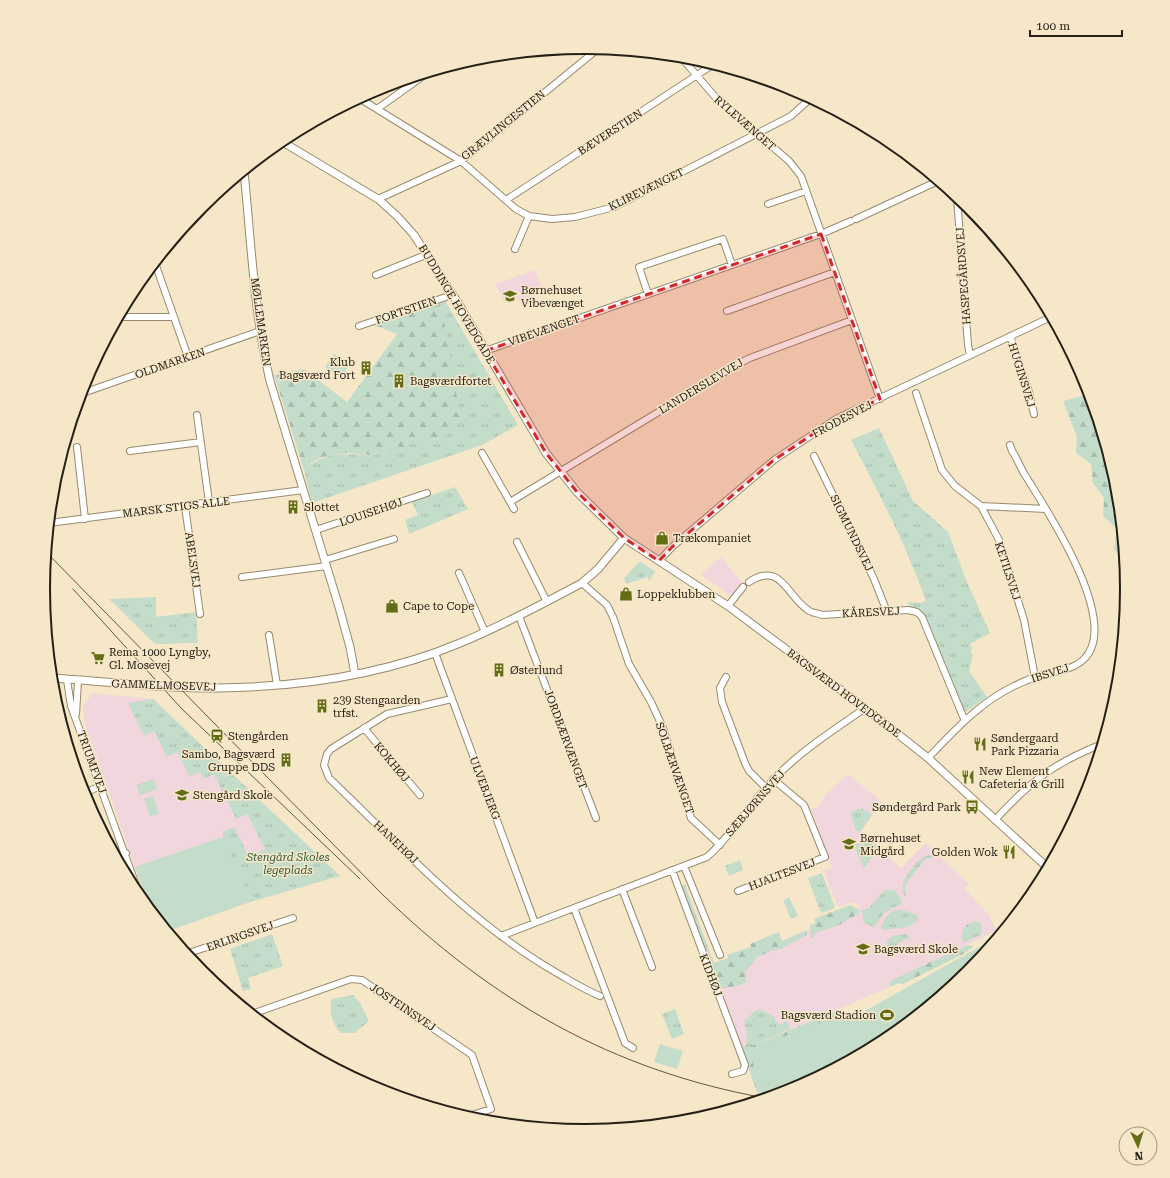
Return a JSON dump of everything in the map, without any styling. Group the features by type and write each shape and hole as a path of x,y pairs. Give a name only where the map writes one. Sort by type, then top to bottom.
{"street":[{"name":"GRÆVLINGESTIEN","path":"378,199 461,160 591,54"},
{"name":"RYLEVÆNGET","path":"686,64 695,76 717,99 796,168 806,190 880,399"},
{"name":"BÆVERSTIEN","path":"506,200 707,68"},
{"path":"377,109 416,81"},
{"name":"KLIREVÆNGET","path":"365,102 461,160 516,209 529,216 552,219 575,217 614,207 791,116 806,102"},
{"name":"BUDDINGE HOVEDGADE","path":"290,143 378,199 397,216 428,254 485,351 560,472 601,518 624,538"},
{"name":"BUDDINGE HOVEDGADE","path":"287,144 306,154"},
{"name":"MØLLEMARKEN","path":"245,177 260,332 270,381 347,634 355,674"},
{"name":"VIBEVÆNGET","path":"485,351 821,234 933,183"},
{"path":"768,204 806,190"},
{"name":"HASPEGÅRDSVEJ","path":"958,206 970,356"},
{"path":"515,249 529,216"},
{"path":"648,294 639,267 723,239 732,265"},
{"path":"376,275 428,254"},
{"path":"157,269 188,357"},
{"path":"727,311 835,272"},
{"name":"FORTSTIEN","path":"359,326 452,294"},
{"path":"124,317 173,317"},
{"name":"LANDERSLEVVEJ","path":"510,502 743,361 852,320"},
{"name":"FRODESVEJ","path":"659,561 672,546 774,460 836,419 1047,320"},
{"name":"OLDMARKEN","path":"88,391 260,332"},
{"name":"HUGINSVEJ","path":"1010,336 1029,392 1034,414"},
{"name":"KETILSVEJ","path":"916,393 942,470 955,486 981,506 1001,546 1024,620 1035,677"},
{"path":"197,415 209,502"},
{"path":"130,451 201,442"},
{"name":"IBSVEJ","path":"928,758 964,719 1012,687 1035,677 1066,668 1084,659 1090,648 1095,622 1079,568 1046,509 1024,474 1010,445"},
{"path":"77,448 85,519"},
{"path":"482,453 514,509"},
{"name":"SIGMUNDSVEJ","path":"814,456 874,579 887,612"},
{"name":"MARSK STIGS ALLE","path":"55,522 303,490"},
{"name":"LOUISEHØJ","path":"316,530 427,493"},
{"name":"ABELSVEJ","path":"185,506 200,614"},
{"path":"981,506 1046,509"},
{"name":"BAGSVÆRD HOVEDGADE","path":"624,538 728,606 865,708 928,758 1044,864"},
{"name":"GAMMELMOSEVEJ","path":"58,679 191,688 277,685 355,674 404,662 435,653 485,632 582,583 598,569 624,538"},
{"path":"242,577 326,563 394,539"},
{"path":"517,542 547,602"},
{"path":"459,573 485,632"},
{"name":"KÅRESVEJ","path":"749,582 760,575 770,575 781,581 809,611 822,614 908,610 917,612 922,617 964,719"},
{"name":"SOLBÆRVÆNGET","path":"582,583 607,605 613,617 629,664 651,702 663,728 691,818 720,845"},
{"path":"728,606 743,587"},
{"name":"JORDBÆRVÆNGET","path":"519,616 596,818"},
{"path":"269,635 277,685"},
{"name":"ULVEBJERG","path":"435,653 535,923"},
{"path":"726,677 720,688 722,702 749,771 766,788"},
{"name":"TRIUMFVEJ","path":"67,680 71,706 133,874"},
{"name":"TRIUMFVEJ","path":"75,715 78,681"},
{"name":"HANEHØJ","path":"452,699 387,714 331,749 327,754 324,765 329,778 436,882 501,936 535,961 591,993 600,996"},
{"name":"SÆBJØRNSVEJ","path":"501,936 706,857 720,845 773,779 810,746 865,708"},
{"name":"KOKHØJ","path":"364,728 420,795"},
{"path":"995,820 1021,791 1040,776 1060,762 1096,746"},
{"name":"HJALTESVEJ","path":"738,891 825,857 804,805 773,779"},
{"path":"90,791 100,786"},
{"path":"121,855 126,853"},
{"path":"684,866 720,955"},
{"name":"KIDHØJ","path":"672,870 745,1065 743,1071 732,1074"},
{"path":"622,889 652,967"},
{"path":"574,908 625,1043 633,1048"},
{"name":"ERLINGSVEJ","path":"192,952 293,918"},
{"name":"JOSTEINSVEJ","path":"258,1012 351,979 362,980 472,1055 491,1110 479,1113"}],"highlighted area":[{"path":"821,234 880,399 836,419 774,460 672,547 659,561 624,538 577,492 546,453 485,351"}],"shaded area":[{"path":"535,270 543,292 520,303 517,298 504,302 495,284"},
{"path":"721,557 743,584 731,597 701,574"},
{"name":"Stengård Skole","path":"92,693 153,699 340,876 250,902 173,929 143,890 85,724 83,707"},
{"name":"Bagsværd Skole","path":"848,774 882,802 861,831 901,868 926,843 969,884 965,889 989,915 996,931 890,982 890,987 742,1050 714,972 861,906 852,902 838,907 824,871 832,868 811,809 818,807 825,795"}],"green space":[{"path":"444,299 518,425 482,445 312,503 304,470 314,462 324,457 346,454 380,454 398,450 417,440 442,439 432,304"},
{"path":"432,304 443,315 461,422 442,439 417,440 393,452 371,455 347,453 322,457 312,462 304,470 274,375 304,369 347,402 397,334 374,325"},
{"path":"334,354 350,364 340,378 325,367"},
{"path":"1084,396 1092,417 1102,451 1110,485 1116,528 1103,516 1104,498 1093,483 1091,464 1076,453 1077,437 1063,401"},
{"path":"879,428 913,501 948,532 967,582 990,633 970,644 972,649 970,651 973,655 969,671 987,697 964,713 920,611 912,608 907,602 921,603 926,601 901,539 851,440"},
{"path":"455,487 468,509 409,534 405,520 418,515 412,502"},
{"path":"1117,532 1119,554 1114,549"},
{"path":"640,561 655,572 649,581 647,577 626,584 624,578"},
{"path":"156,597 156,617 196,612 198,643 155,644 109,599"},
{"name":"Stengård Skoles legeplads","path":"153,699 340,876 250,902 223,837 223,832 234,827 249,857 265,849 247,814 236,819 214,774 204,779 200,772 190,777 177,752 167,757 154,731 144,736 128,703"},
{"path":"154,779 157,789 140,795 136,785"},
{"path":"153,796 159,814 150,816 144,799"},
{"path":"862,808 872,815 861,831 856,831 850,813"},
{"path":"223,837 250,902 173,929 143,890 135,867"},
{"path":"871,840 879,848 864,868 855,848 856,844"},
{"path":"929,855 932,856 931,858 925,859 906,884 906,895 904,896 903,883 907,875 917,862"},
{"path":"740,860 743,870 729,876 725,866"},
{"path":"822,873 835,908 821,913 808,878"},
{"path":"685,885 714,963 728,958 727,955 751,947 750,944 779,932 782,941 807,930 807,935 781,949 771,951 757,957 746,971 746,982 743,984 720,989 680,886"},
{"path":"885,890 894,890 901,899 901,904 885,912 874,927 864,923 862,910 868,909"},
{"path":"894,891 900,899 883,911 877,903"},
{"path":"789,897 798,916 791,919 783,900"},
{"path":"850,905 859,910 858,914 837,926 815,933 813,938 811,938 810,925 816,923 814,919"},
{"path":"894,910 902,910 918,915 918,920 908,927 883,930 881,927 886,917"},
{"path":"976,921 981,924 982,931 980,935 963,943 962,935 964,929 968,924"},
{"path":"272,934 283,966 248,978 251,989 243,991 230,949"},
{"path":"906,934 910,938 897,944 898,946 892,949 894,954 891,955 887,948 888,940 893,936"},
{"name":"Bagsværd Stadion","path":"986,943 938,991 882,1034 822,1069 790,1083 776,1089 760,1087 749,1050 845,1013 854,1017"},
{"path":"968,945 973,947 965,953 903,984 899,983 890,987 890,982 894,979"},
{"path":"353,995 360,1003 369,1021 355,1033 341,1033 332,1018 331,999"},
{"path":"675,1009 684,1034 672,1039 662,1014"},
{"path":"758,1009 772,1015 779,1025 787,1021 790,1029 742,1050 741,1048 746,1045 747,1035 744,1020 748,1019 748,1017"},
{"path":"840,1009 845,1012 825,1021 797,1080 764,1093 757,1092 742,1050"},
{"path":"660,1044 683,1051 677,1069 654,1062"}],"tram line":[{"path":"51,557 381,893 423,932 466,967 511,998 557,1026 605,1049 656,1069 709,1086 756,1096"},
{"path":"73,589 181,708 360,879"}],"place":[{"name":"Børnehuset Vibevænget","path":"510,296"},
{"name":"Klub Bagsværd Fort","path":"366,368"},
{"name":"Bagsværdfortet","path":"399,381"},
{"name":"Slottet","path":"293,507"},
{"name":"Trækompaniet","path":"662,538"},
{"name":"Loppeklubben","path":"626,594"},
{"name":"Cape to Cope","path":"392,606"},
{"name":"Rema 1000 Lyngby, Gl. Mosevej","path":"98,658"},
{"name":"Østerlund","path":"499,670"},
{"name":"239 Stengaarden trfst.","path":"322,706"},
{"name":"Stengården","path":"217,736"},
{"name":"Søndergaard Park Pizzaria","path":"980,744"},
{"name":"Sambo, Bagsværd Gruppe DDS","path":"286,760"},
{"name":"New Element Cafeteria & Grill","path":"968,777"},
{"name":"Stengård Skole","path":"182,795"},
{"name":"Søndergård Park","path":"972,807"},
{"name":"Børnehuset Midgård","path":"849,844"},
{"name":"Golden Wok","path":"1009,852"},
{"name":"Bagsværd Skole","path":"863,949"},
{"name":"Bagsværd Stadion","path":"887,1015"}]}
